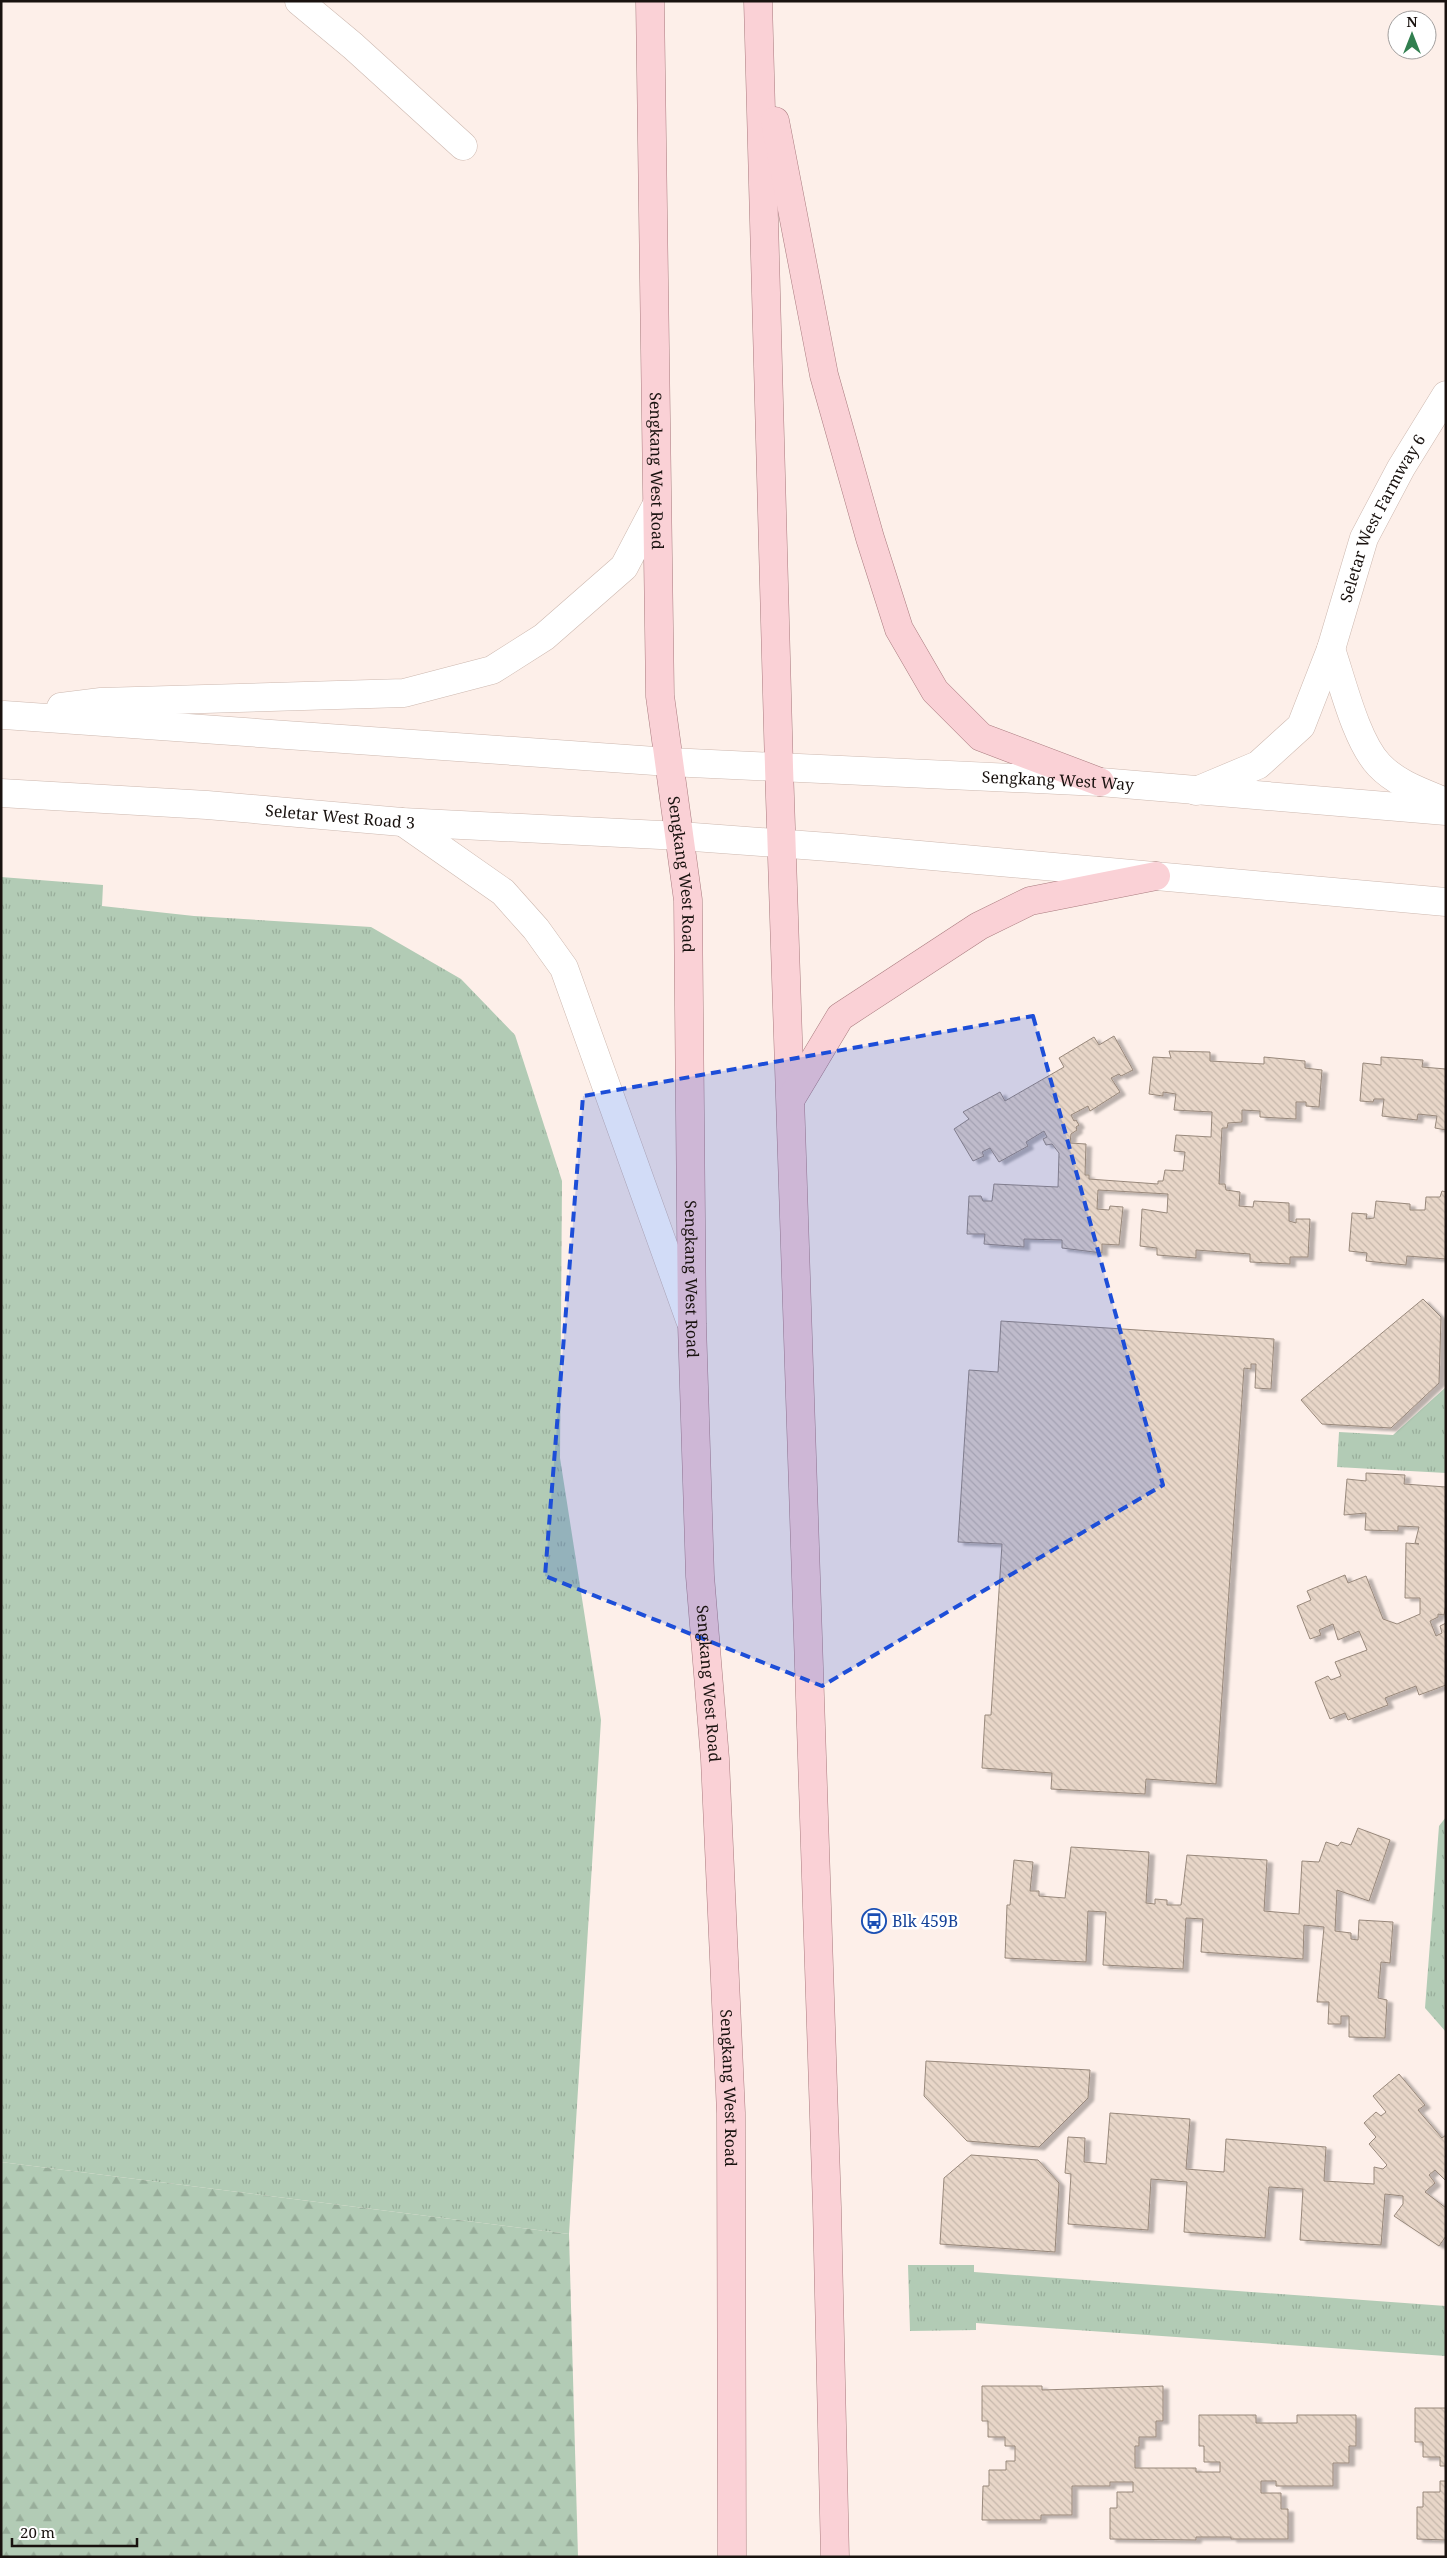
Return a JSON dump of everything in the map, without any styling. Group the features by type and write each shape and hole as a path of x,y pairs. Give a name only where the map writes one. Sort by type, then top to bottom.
{"main road":[{"path":"299,1 353,46 463,146"},
{"name":"Sengkang West Road","path":"650,1 660,696 688,900 692,1324 700,1576 715,1759 731,2113 732,2557"},
{"path":"758,1 779,767 792,1097 827,2207 835,2557"},
{"path":"760,41 824,375 870,538 899,629 935,691 981,737 1100,782"},
{"name":"Seletar West Farmway 6","path":"1196,791 1258,765 1301,726 1331,649 1364,538 1401,468 1446,394"},
{"path":"3,715 101,702 314,694 404,693 492,670 544,637 624,567 656,506"},
{"path":"1331,649 1356,726 1378,764 1406,785 1446,802"},
{"path":"3,715 669,762"},
{"name":"Sengkang West Way","path":"669,762 1100,782 1446,811"},
{"name":"Seletar West Road 3","path":"1,793 207,805 402,822 680,836"},
{"path":"402,822 503,892 536,930 564,968 692,1324"},
{"path":"680,836 1446,902"},
{"path":"792,1097 840,1017 979,926 1030,901 1156,876"}],"highlighted area":[{"path":"1033,1016 1163,1485 822,1686 545,1576 583,1096"}],"green space":[{"path":"1,877 103,885 102,906 194,916 371,927 461,979 515,1035 562,1181 560,1458 601,1720 569,2234 1,2162"},
{"path":"1446,1387 1446,1473 1337,1467 1339,1432 1393,1435"},
{"path":"1446,1817 1446,2032 1425,2008 1439,1826"},
{"path":"1,2162 569,2234 578,2557 1,2557"},
{"path":"908,2265 974,2265 974,2272 1446,2306 1446,2356 976,2323 976,2330 910,2331"}],"building":[{"path":"1114,1036 1133,1070 1121,1076 1119,1074 1111,1078 1120,1092 1090,1111 1088,1106 1071,1115 1079,1125 1076,1127 1077,1130 1071,1134 1070,1143 1086,1144 1085,1175 1089,1175 1089,1179 1158,1184 1158,1181 1163,1181 1165,1170 1183,1171 1185,1152 1174,1151 1176,1135 1211,1137 1212,1112 1174,1110 1176,1094 1163,1092 1163,1096 1149,1094 1153,1057 1171,1058 1169,1051 1210,1052 1210,1061 1264,1064 1264,1057 1305,1061 1305,1068 1322,1070 1319,1107 1306,1106 1306,1102 1296,1102 1296,1119 1260,1117 1260,1111 1242,1110 1242,1122 1228,1123 1227,1128 1222,1128 1219,1184 1225,1184 1226,1190 1240,1192 1239,1206 1253,1207 1254,1201 1289,1203 1289,1221 1296,1223 1296,1219 1310,1219 1308,1257 1290,1257 1290,1264 1250,1262 1250,1254 1196,1250 1196,1258 1157,1255 1157,1248 1140,1246 1142,1209 1167,1213 1168,1194 1098,1190 1097,1209 1109,1210 1110,1206 1123,1207 1119,1245 1102,1244 1102,1253 1062,1248 1062,1240 1024,1239 1024,1247 984,1244 985,1234 967,1234 969,1196 981,1196 983,1201 992,1201 994,1184 1058,1187 1059,1153 1052,1144 1046,1145 1043,1139 1047,1137 1044,1131 1026,1142 1028,1146 999,1162 990,1148 982,1152 984,1156 973,1161 954,1129 969,1119 963,1112 1000,1092 1005,1101 1064,1067 1059,1058 1094,1037 1099,1045"},
{"path":"1381,1057 1423,1060 1422,1067 1446,1069 1446,1130 1435,1128 1437,1116 1418,1114 1417,1120 1382,1116 1384,1099 1374,1099 1373,1102 1360,1101 1363,1063 1381,1065"},
{"path":"1442,1191 1446,1192 1446,1259 1407,1256 1406,1265 1366,1261 1367,1253 1349,1251 1352,1213 1367,1214 1366,1219 1374,1218 1376,1201 1410,1204 1410,1210 1425,1210 1426,1197 1440,1197"},
{"path":"1423,1299 1441,1317 1439,1383 1391,1428 1322,1424 1301,1400"},
{"path":"1001,1321 1274,1339 1271,1389 1255,1388 1256,1364 1251,1364 1251,1369 1244,1368 1216,1784 1146,1779 1145,1794 1051,1789 1052,1773 982,1768 985,1715 991,1715 1002,1544 958,1542 969,1370 998,1372"},
{"path":"1366,1473 1405,1475 1404,1484 1446,1487 1446,1604 1444,1615 1438,1614 1438,1617 1430,1621 1436,1636 1442,1633 1440,1626 1446,1623 1446,1685 1419,1695 1416,1686 1385,1698 1388,1705 1348,1720 1345,1713 1330,1719 1315,1682 1328,1676 1331,1680 1341,1676 1335,1662 1367,1650 1359,1631 1338,1640 1333,1624 1319,1630 1321,1635 1310,1639 1297,1606 1311,1600 1307,1591 1345,1575 1348,1583 1366,1576 1383,1619 1397,1624 1420,1614 1420,1598 1405,1598 1406,1543 1419,1544 1415,1543 1419,1527 1398,1526 1398,1531 1365,1530 1366,1513 1344,1515 1347,1479 1366,1481"},
{"path":"1358,1828 1390,1840 1369,1901 1337,1890 1335,1931 1351,1933 1351,1939 1358,1940 1359,1920 1393,1922 1390,1963 1381,1962 1378,1998 1387,2000 1385,2038 1349,2037 1349,2016 1341,2016 1341,2024 1328,2024 1329,2002 1317,2002 1324,1927 1304,1925 1303,1959 1201,1952 1203,1919 1186,1918 1183,1969 1103,1965 1106,1912 1088,1911 1086,1962 1005,1958 1007,1905 1010,1905 1014,1860 1033,1862 1030,1891 1039,1891 1039,1896 1065,1898 1071,1847 1149,1852 1146,1903 1155,1904 1155,1899 1167,1900 1167,1905 1181,1905 1187,1855 1267,1860 1264,1911 1299,1914 1302,1861 1319,1862 1326,1842 1338,1846 1341,1842 1351,1845"},
{"path":"926,2061 1090,2070 1088,2098 1039,2147 967,2141 924,2096"},
{"path":"1399,2074 1425,2105 1418,2110 1442,2138 1446,2135 1446,2181 1435,2170 1429,2175 1435,2183 1425,2192 1446,2208 1446,2236 1439,2246 1394,2216 1403,2204 1403,2196 1385,2194 1381,2245 1300,2240 1303,2189 1269,2187 1265,2238 1184,2232 1187,2182 1151,2179 1148,2230 1068,2224 1071,2174 1065,2173 1068,2137 1085,2138 1084,2162 1106,2164 1110,2113 1190,2119 1186,2169 1224,2172 1226,2139 1326,2147 1324,2181 1374,2184 1374,2167 1383,2169 1387,2165 1369,2144 1376,2137 1364,2123 1376,2112 1381,2116 1386,2112 1373,2096"},
{"path":"971,2155 1038,2160 1059,2183 1055,2252 940,2244 944,2178"},
{"path":"982,2386 1042,2386 1042,2390 1163,2386 1163,2421 1156,2421 1156,2437 1139,2437 1139,2446 1135,2446 1135,2468 1196,2468 1196,2472 1220,2472 1220,2462 1204,2462 1204,2446 1199,2446 1199,2415 1256,2415 1256,2423 1297,2423 1297,2415 1356,2415 1356,2446 1349,2446 1349,2463 1333,2463 1333,2486 1276,2486 1276,2481 1261,2481 1261,2493 1281,2493 1281,2509 1288,2509 1288,2539 1196,2537 1196,2540 1110,2539 1110,2508 1117,2508 1117,2492 1133,2492 1133,2482 1110,2482 1110,2486 1072,2486 1072,2515 1041,2515 1041,2520 982,2520 983,2486 989,2486 989,2470 1006,2470 1006,2461 1015,2461 1015,2446 1005,2446 1005,2437 988,2437 988,2421 982,2421"},
{"path":"1415,2408 1446,2408 1446,2466 1440,2466 1440,2457 1423,2457 1423,2442 1415,2442"},
{"path":"1440,2481 1446,2481 1446,2540 1417,2539 1417,2507 1423,2507 1423,2492 1440,2492"}],"place":[{"name":"Blk 459B","path":"874,1921"}]}
